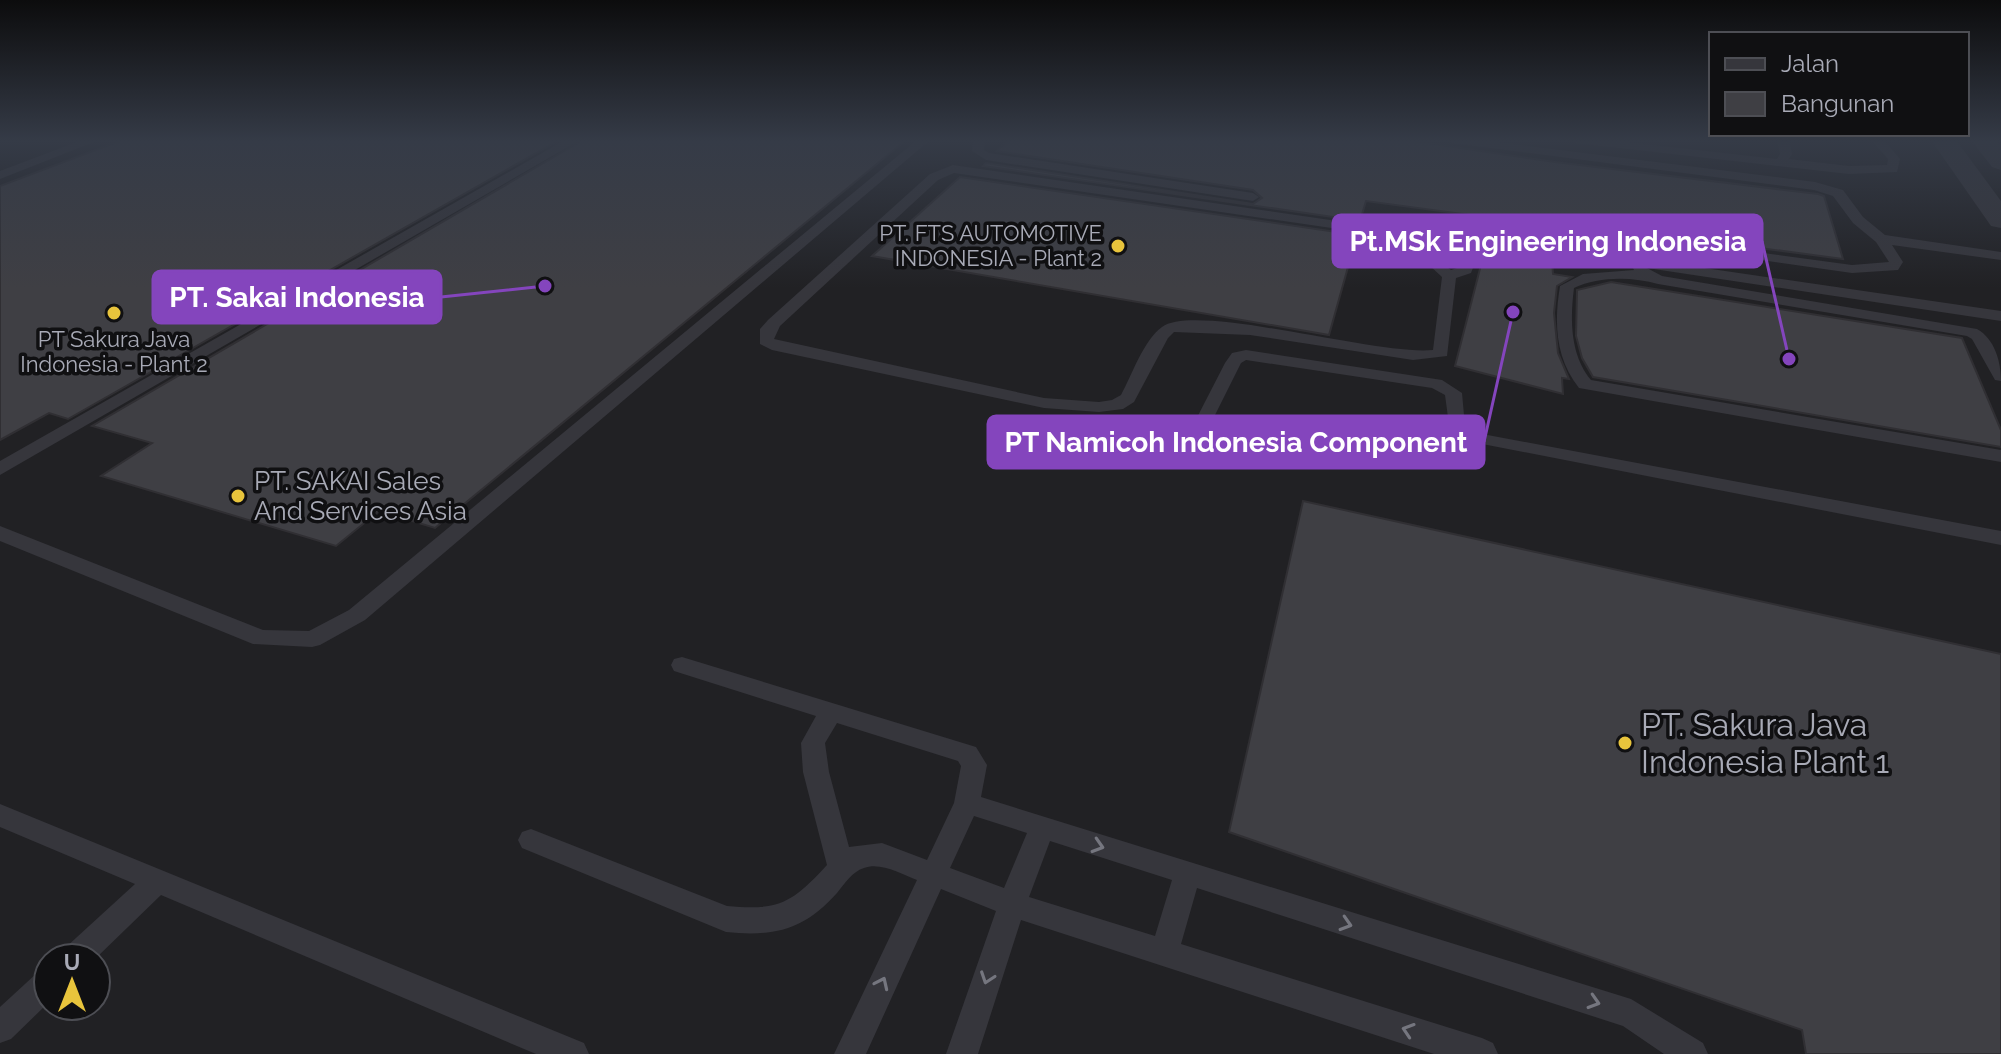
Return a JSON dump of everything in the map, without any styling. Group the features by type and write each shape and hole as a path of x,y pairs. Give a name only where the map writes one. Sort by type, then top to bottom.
{"street":[{"path":"1979,189 2001,220"}],"lane":[{"path":"0,469 488,189"},
{"path":"4,539 261,638 312,639 357,615 865,189"},
{"path":"921,189 774,323 768,329 766,341 772,345 1044,403 1099,407 1117,405 1128,398 1161,336 1170,328 1217,328 1378,351 1426,355 1441,353 1449,276"},
{"path":"1093,189 1475,245 1577,256 1640,268 2001,316"},
{"path":"1200,189 1263,199"},
{"path":"1564,228 1852,269 1893,267 1896,262 1881,239 1858,220 1838,193 1825,189"},
{"path":"1325,208 1558,244 1568,246 1577,256"},
{"path":"1433,238 1436,265 1449,276"},
{"path":"1881,239 2001,256"},
{"path":"1449,276 1466,270 1475,245"},
{"path":"2001,376 1978,336 1961,328 1658,280 1640,268 1583,278 1567,286 1569,363 1575,375 1585,384 2001,456"},
{"path":"1197,435 1233,363 1238,356 1246,355 1436,384 1453,393 1456,428 1472,437 2001,538"},
{"path":"682,665 967,754 974,765 967,803 850,1054"},
{"path":"831,712 813,743 816,772 841,868"},
{"path":"967,803 1631,1014 1692,1054"},
{"path":"0,815 573,1054"},
{"path":"962,1054 1012,904 1042,828"},
{"path":"531,840 726,919 757,922 781,919 816,896 841,868 858,856 882,855 1012,904 1482,1054"},
{"path":"1164,953 1188,874"},
{"path":"92,942 158,880"},
{"path":"0,1028 32,998"}],"shaded area":[{"path":"0,189 2001,189 2001,1054 0,1054"}],"building":[{"name":"PT Sakura Java Indonesia - Plant 2","path":"0,189 472,189 68,419 49,413 0,440"},
{"path":"499,189 846,189 435,528 379,511 336,546 101,476 152,443 92,426"},
{"name":"PT. FTS AUTOMOTIVE INDONESIA - Plant 2","path":"946,189 1043,189 1357,235 1329,335 872,256"},
{"path":"1142,189 1253,204 1262,198 1248,189 1778,189 1824,196 1843,259 1549,220 1551,246 1488,239 1493,218 1366,201 1360,221"},
{"path":"1484,253 1552,261 1553,274 1572,277 1557,286 1554,313 1558,353 1569,379 1562,378 1563,394 1455,366"},
{"path":"1611,282 1962,338 2001,430 2001,447 1593,377 1582,358 1576,336 1577,290"},
{"name":"PT. Sakura Java Indonesia Plant 1","path":"1303,501 2001,654 2001,1054 1806,1054 1802,1030 1229,832"}],"place":[{"name":"PT. FTS AUTOMOTIVE INDONESIA - Plant 2","path":"1118,246"},
{"name":"PT. Sakai Indonesia","path":"545,286"},
{"name":"PT Namicoh Indonesia Component","path":"1513,312"},
{"name":"PT Sakura Java Indonesia - Plant 2","path":"114,313"},
{"name":"Pt.MSk Engineering Indonesia","path":"1789,359"},
{"name":"PT. SAKAI Sales And Services Asia","path":"238,496"},
{"name":"PT. Sakura Java Indonesia Plant 1","path":"1625,743"}]}
